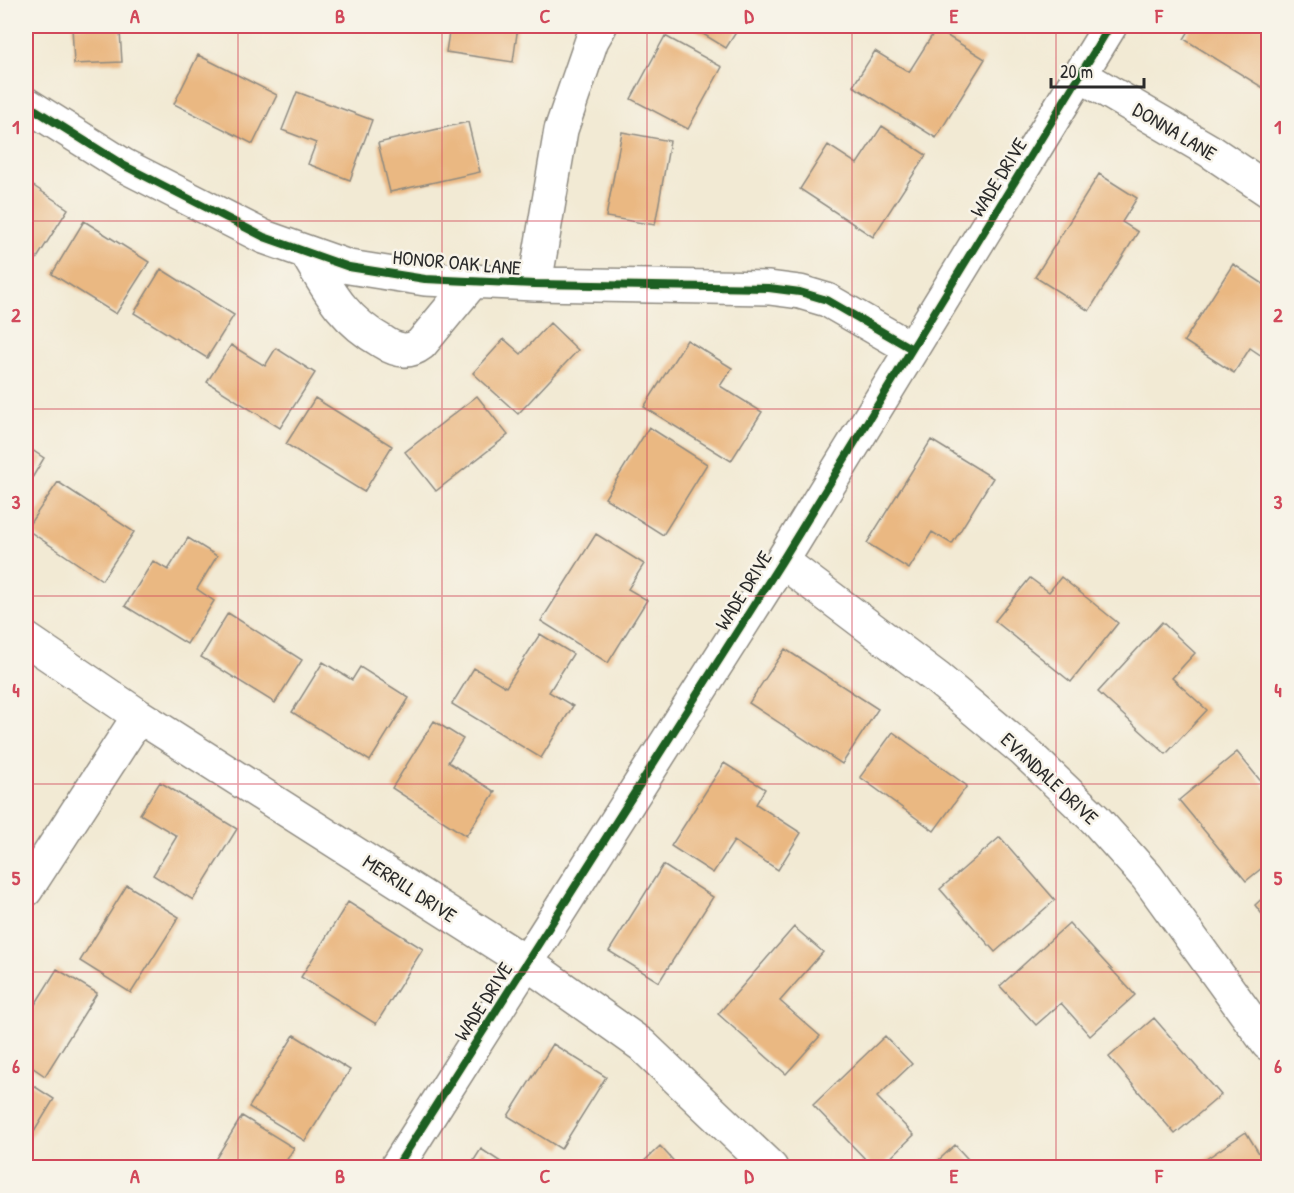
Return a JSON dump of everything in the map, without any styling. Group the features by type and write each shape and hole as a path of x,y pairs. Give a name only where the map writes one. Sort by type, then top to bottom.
{"street":[{"path":"535,284 561,130 592,40 600,26"},
{"name":"WADE DRIVE","path":"396,1167 782,561 1110,26"},
{"name":"DONNA LANE","path":"1080,75 1210,151 1269,190"},
{"name":"HONOR OAK LANE","path":"26,104 123,165 264,237 349,267 425,279 535,284 770,288 800,292 827,300 912,349"},
{"path":"306,252 338,305 355,324 386,344 402,350 421,345 473,281"},
{"name":"EVANDALE DRIVE","path":"782,561 938,678 1024,751 1095,819 1147,877 1269,1044"},
{"name":"MERRILL DRIVE","path":"26,639 139,716 527,963 642,1045 771,1167"},
{"path":"26,890 139,716"}],"building":[{"path":"72,26 133,26 133,30 120,31 122,62 74,64"},
{"path":"450,26 518,26 513,62 446,52"},
{"path":"690,26 740,26 726,48"},
{"path":"1192,26 1268,26 1268,91 1184,39"},
{"path":"936,29 985,59 936,138 853,86 875,51 909,72"},
{"path":"665,36 722,67 688,129 631,99"},
{"path":"198,55 277,95 253,144 174,104"},
{"path":"297,92 372,120 350,180 308,164 316,143 282,130"},
{"path":"468,122 480,172 390,192 378,143"},
{"path":"882,126 926,155 873,237 800,189 828,145 857,164"},
{"path":"622,132 670,141 655,225 606,217"},
{"path":"1099,174 1137,198 1122,222 1138,232 1089,311 1035,277"},
{"path":"29,183 68,209 34,263 26,258 26,189"},
{"path":"84,221 149,262 116,314 52,274"},
{"path":"1233,264 1268,287 1268,360 1250,348 1234,373 1184,341"},
{"path":"161,269 234,315 207,358 134,313"},
{"path":"550,323 578,350 518,414 473,373 504,339 521,354"},
{"path":"687,340 732,368 720,386 762,412 731,461 644,407"},
{"path":"231,345 265,366 276,348 315,373 280,428 207,382"},
{"path":"477,396 508,435 436,491 405,452"},
{"path":"315,398 392,446 364,492 286,444"},
{"path":"649,427 707,464 663,535 605,498"},
{"path":"931,440 993,478 952,544 932,532 909,569 867,543"},
{"path":"26,446 44,458 26,488"},
{"path":"58,482 134,532 102,580 26,529"},
{"path":"596,534 644,564 628,589 647,600 608,663 541,621"},
{"path":"188,538 217,556 197,589 214,601 187,644 125,606 153,561 168,570"},
{"path":"1061,577 1118,623 1071,682 995,621 1030,578 1049,592"},
{"path":"228,613 302,660 275,703 201,657"},
{"path":"1162,622 1195,653 1172,678 1207,710 1166,754 1098,692"},
{"path":"540,634 573,654 549,692 573,706 541,758 452,704 474,668 506,687"},
{"path":"785,649 878,709 842,764 749,703"},
{"path":"323,662 352,680 360,667 409,698 370,761 292,712"},
{"path":"434,721 463,739 448,762 495,792 466,836 392,788"},
{"path":"893,732 967,786 934,831 860,777"},
{"path":"1237,752 1268,790 1268,863 1246,881 1179,800"},
{"path":"724,763 765,789 756,804 801,833 778,870 734,841 713,873 671,846"},
{"path":"160,782 237,829 193,900 153,875 177,836 140,814"},
{"path":"1000,837 1055,900 995,952 940,889"},
{"path":"663,865 713,897 659,982 609,951"},
{"path":"127,885 179,917 131,993 80,961"},
{"path":"1268,893 1268,922 1255,905"},
{"path":"348,902 423,949 376,1024 301,977"},
{"path":"1069,923 1135,995 1090,1036 1061,1003 1036,1025 1000,986"},
{"path":"794,927 823,952 780,1001 820,1036 786,1074 718,1014"},
{"path":"57,969 97,993 45,1076 26,1063 26,1019"},
{"path":"1154,1018 1221,1095 1175,1134 1109,1057"},
{"path":"294,1035 350,1070 305,1141 249,1107"},
{"path":"885,1036 912,1064 877,1097 914,1135 880,1168 874,1168 813,1105"},
{"path":"553,1044 606,1077 561,1149 508,1116"},
{"path":"26,1081 54,1099 26,1145"},
{"path":"242,1116 294,1148 282,1168 210,1168"},
{"path":"1246,1132 1268,1168 1193,1168"},
{"path":"955,1145 976,1168 930,1168"},
{"path":"660,1146 680,1168 637,1168"},
{"path":"481,1149 510,1168 469,1168"}],"cycle path":[{"path":"396,1168 782,561 1110,26"},
{"path":"26,104 123,165 264,237 349,267 425,279 535,284 769,288 800,292 827,300 912,349"}]}
